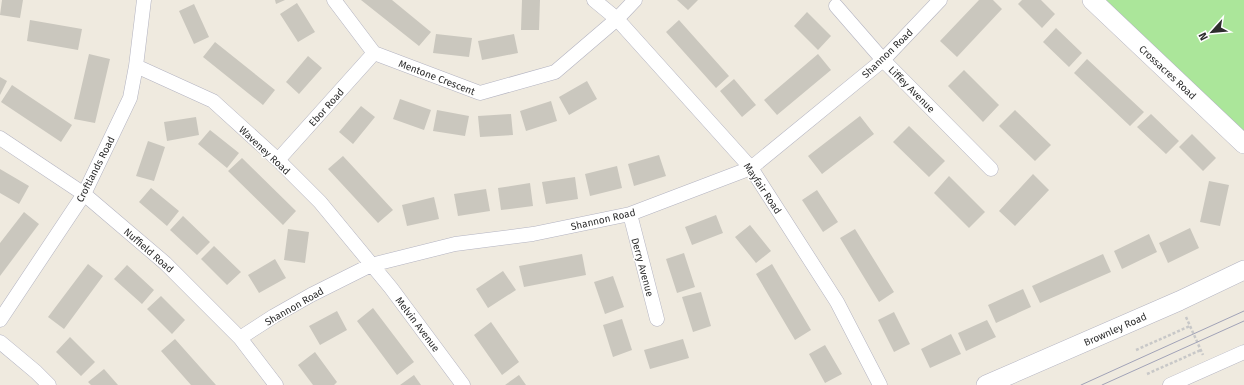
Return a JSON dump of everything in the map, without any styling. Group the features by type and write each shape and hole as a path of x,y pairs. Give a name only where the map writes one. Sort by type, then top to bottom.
{"street":[{"name":"Croftlands Road","path":"0,320 84,194 130,98 136,66 144,0"},
{"path":"334,0 374,53"},
{"name":"Mayfair Road","path":"594,0 617,19 752,168 837,302 880,385"},
{"name":"Mentone Crescent","path":"374,53 480,93 555,72 617,19 635,0"},
{"name":"Shannon Road","path":"240,338 311,295 371,265 455,244 533,234 630,214 752,168 883,60 940,0"},
{"name":"Crossacres Road","path":"1092,0 1244,144"},
{"name":"Liffey Avenue","path":"836,6 883,60 991,169"},
{"name":"Ebor Road","path":"278,160 374,53"},
{"name":"Waveney Road","path":"136,66 214,101 278,160 320,202 371,265"},
{"name":"Nuffield Road","path":"0,138 84,194 165,262 240,338 276,385"},
{"name":"Derry Avenue","path":"630,214 657,319"},
{"name":"Melvin Avenue","path":"371,265 391,288 463,385"},
{"name":"Brownley Road","path":"986,385 1179,301 1244,270"},
{"path":"0,342 49,385"},
{"path":"1173,384 1244,352"}],"path":[{"path":"1179,301 1205,358 1211,356 1215,365"},
{"path":"1136,350 1190,326"},
{"path":"1147,374 1201,350"}],"green space":[{"path":"1096,0 1244,0 1244,136"}],"building":[{"path":"2,0 23,0 20,18 0,15"},
{"path":"275,0 285,0 276,4"},
{"path":"361,0 392,0 431,32 419,46"},
{"path":"522,0 540,0 539,30 521,30"},
{"path":"677,0 698,0 688,10"},
{"path":"979,0 993,0 1002,9 957,57 940,41"},
{"path":"1022,0 1041,0 1055,14 1042,28 1018,4"},
{"path":"297,3 315,32 298,42 280,14"},
{"path":"194,4 209,37 194,44 179,11"},
{"path":"807,12 831,36 818,50 794,26"},
{"path":"30,20 82,29 78,50 27,41"},
{"path":"679,20 729,76 716,88 666,32"},
{"path":"1056,28 1082,53 1069,67 1043,42"},
{"path":"436,34 472,38 469,57 433,53"},
{"path":"514,34 518,53 482,60 478,41"},
{"path":"215,42 275,90 263,105 203,57"},
{"path":"89,54 110,59 95,123 74,119"},
{"path":"818,54 831,70 777,115 764,100"},
{"path":"308,56 322,68 299,94 286,82"},
{"path":"1087,59 1144,112 1130,126 1074,73"},
{"path":"964,70 999,105 983,122 948,86"},
{"path":"0,77 7,81 0,95"},
{"path":"734,79 756,105 742,117 720,91"},
{"path":"587,81 597,99 569,115 559,97"},
{"path":"12,85 72,125 61,142 1,102"},
{"path":"400,99 431,110 424,130 393,119"},
{"path":"551,101 557,121 526,131 520,111"},
{"path":"361,106 375,117 353,144 339,132"},
{"path":"437,110 469,116 465,136 433,131"},
{"path":"1015,110 1051,145 1035,161 999,126"},
{"path":"511,114 513,135 480,137 478,116"},
{"path":"1151,114 1179,141 1166,154 1137,127"},
{"path":"860,116 874,134 822,174 808,156"},
{"path":"196,117 199,135 167,141 164,122"},
{"path":"909,126 945,161 929,177 893,142"},
{"path":"210,130 239,153 227,168 198,144"},
{"path":"1192,134 1216,158 1203,171 1179,147"},
{"path":"148,141 165,147 154,181 136,176"},
{"path":"659,155 666,176 634,186 628,164"},
{"path":"343,156 393,210 378,223 328,169"},
{"path":"242,158 296,211 283,225 228,171"},
{"path":"617,166 622,188 590,196 585,174"},
{"path":"0,169 29,186 19,204 0,193"},
{"path":"1033,174 1049,190 1015,226 999,211"},
{"path":"949,176 985,212 969,228 934,193"},
{"path":"575,177 578,199 546,204 542,182"},
{"path":"1209,181 1229,185 1220,226 1200,222"},
{"path":"530,183 533,206 501,210 498,188"},
{"path":"151,188 179,211 167,226 139,202"},
{"path":"486,189 490,211 458,216 454,194"},
{"path":"817,190 838,222 823,232 802,200"},
{"path":"434,197 439,219 407,226 402,205"},
{"path":"24,212 39,224 0,276 0,243"},
{"path":"716,215 723,233 692,245 685,227"},
{"path":"183,216 210,242 197,255 170,230"},
{"path":"750,225 771,251 756,263 735,237"},
{"path":"1190,228 1199,248 1168,263 1159,243"},
{"path":"288,229 309,232 305,263 284,260"},
{"path":"855,229 894,292 879,302 840,238"},
{"path":"1149,234 1157,252 1122,269 1114,251"},
{"path":"214,246 241,272 227,285 201,259"},
{"path":"684,253 695,287 677,293 666,259"},
{"path":"582,254 586,275 524,287 519,266"},
{"path":"1103,254 1111,272 1040,303 1032,286"},
{"path":"275,259 286,278 259,293 248,275"},
{"path":"88,264 103,276 64,329 48,317"},
{"path":"772,264 811,330 795,340 756,274"},
{"path":"127,265 154,290 142,304 114,279"},
{"path":"503,271 516,290 488,308 476,289"},
{"path":"613,276 624,307 605,314 594,282"},
{"path":"1023,289 1031,307 996,323 988,305"},
{"path":"701,292 711,326 693,332 682,297"},
{"path":"161,296 185,320 172,334 147,309"},
{"path":"373,308 414,362 397,375 357,321"},
{"path":"337,311 347,330 320,345 309,326"},
{"path":"894,312 910,344 894,352 878,320"},
{"path":"622,319 632,350 613,357 603,325"},
{"path":"987,320 996,337 966,351 958,333"},
{"path":"491,322 519,362 502,375 474,335"},
{"path":"951,334 961,354 930,368 921,349"},
{"path":"70,337 95,362 81,376 56,352"},
{"path":"175,339 216,385 191,385 161,351"},
{"path":"683,339 689,358 650,369 644,350"},
{"path":"825,345 842,374 825,383 809,354"},
{"path":"315,352 337,382 334,385 313,385 298,365"},
{"path":"104,369 118,385 91,385 88,382"},
{"path":"414,375 421,385 400,385"},
{"path":"519,375 526,385 505,385"}],"tram line":[{"path":"1081,385 1244,311"},
{"path":"1102,385 1244,321"}]}
